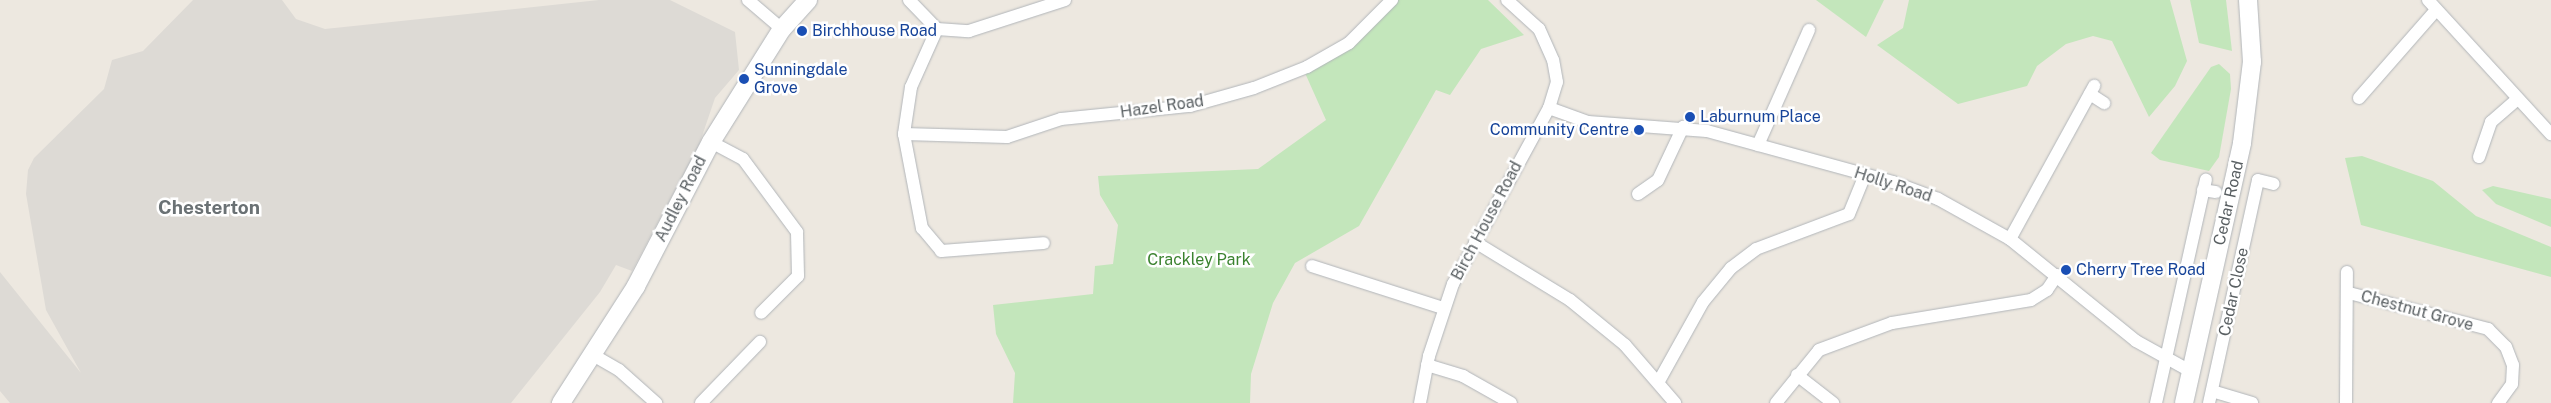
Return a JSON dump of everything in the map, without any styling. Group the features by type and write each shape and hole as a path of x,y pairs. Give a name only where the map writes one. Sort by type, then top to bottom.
{"main road":[{"name":"Audley Road","path":"561,403 636,286 711,142 782,30 808,0"},
{"name":"Cedar Road","path":"2184,403 2242,143 2252,62 2248,0"}],"street":[{"path":"748,0 782,30"},
{"path":"937,29 992,26 1064,0"},
{"name":"Hazel Road","path":"904,134 1006,137 1061,119 1190,106 1254,88 1307,67 1349,43 1392,0"},
{"name":"Birch House Road","path":"1420,403 1427,364 1443,308 1475,242 1549,108 1556,82 1553,60 1539,29 1507,0"},
{"path":"913,1 937,29"},
{"path":"2359,98 2432,5 2516,100 2551,134"},
{"path":"937,29 911,87 904,134 922,228 941,251 1044,243"},
{"path":"1758,145 1809,30"},
{"path":"2010,239 2092,90 2104,103"},
{"path":"2479,156 2490,122 2516,100"},
{"name":"Holly Road","path":"1549,108 1588,122 1683,127 1758,145 1865,175 1938,199 2010,239 2166,360 2192,372"},
{"path":"1638,194 1658,180 1683,127"},
{"path":"711,142 743,159 796,232 798,276 761,313"},
{"path":"1659,381 1703,302 1731,268 1756,249 1849,214 1865,175"},
{"name":"Cedar Road","path":"2258,180 2274,184"},
{"name":"Cedar Close","path":"2210,397 2258,180"},
{"path":"2156,403 2208,188"},
{"path":"1475,242 1570,300 1659,381 1675,403"},
{"path":"1312,266 1443,308"},
{"path":"2346,403 2347,272"},
{"path":"1776,403 1796,375 1819,350 1892,323 2031,300 2047,290 2057,275"},
{"name":"Chestnut Grove","path":"2348,293 2488,329 2506,347 2513,365 2512,384 2498,403"},
{"path":"702,403 760,342"},
{"path":"593,355 619,370 656,403"},
{"path":"1427,364 1463,376 1511,403"},
{"path":"1796,375 1833,403"},
{"path":"2210,397 2252,403"}],"shaded area":[{"path":"193,0 282,0 296,19 325,29 599,0 670,0 735,32 739,70 715,98 699,145 632,271 616,265 600,292 511,403 10,403 0,391 0,272 81,373 46,310 26,194 28,170 34,158 104,89 112,60 143,51"}],"green space":[{"name":"Crackley Park","path":"1395,0 1488,0 1524,35 1481,49 1450,95 1436,90 1359,226 1295,263 1273,303 1251,374 1250,403 1013,403 1015,373 996,334 993,305 1093,294 1095,266 1113,264 1118,225 1100,195 1098,176 1258,169 1326,120 1305,73"},
{"path":"1816,0 1884,0 1866,37"},
{"path":"1909,0 2170,0 2187,61 2175,86 2149,117 2112,41 2093,36 2066,44 2037,66 2027,86 1958,104 1877,45 1903,28"},
{"path":"2190,0 2226,0 2232,51 2199,43"},
{"path":"2219,64 2230,74 2231,89 2219,157 2209,171 2160,160 2151,153 2211,67"},
{"path":"2362,156 2433,181 2476,216 2551,247 2551,277 2361,225 2345,158"},
{"path":"2493,186 2551,199 2551,227 2496,204 2482,190"}],"place":[{"name":"Birchhouse Road","path":"802,31"},
{"name":"Sunningdale Grove","path":"744,79"},
{"name":"Laburnum Place","path":"1690,117"},
{"name":"Community Centre","path":"1639,130"},
{"name":"Cherry Tree Road","path":"2066,270"}],"district":[{"name":"Chesterton","path":"209,208"}]}
